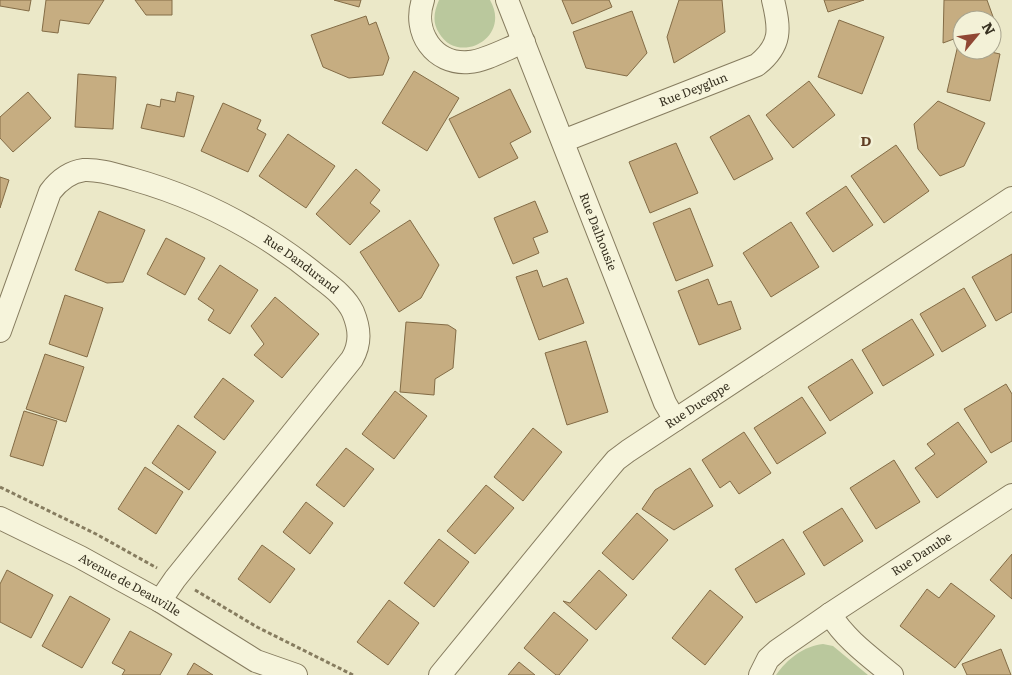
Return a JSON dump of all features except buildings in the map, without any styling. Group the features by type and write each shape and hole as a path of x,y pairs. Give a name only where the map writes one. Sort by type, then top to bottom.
{"street":[{"path":"423,0 420,19 422,32 429,45 441,55 456,61 470,62 524,42"},
{"name":"Rue Dalhousie","path":"507,0 665,403 675,420"},
{"name":"Rue Deyglun","path":"563,141 757,65 766,57 774,45 778,33 773,0"},
{"name":"Rue Dandurand","path":"0,331 50,192 57,182 83,170 95,170 158,186 211,208 289,254 338,293 352,311 359,341 352,359 174,578 160,601"},
{"name":"Rue Duceppe","path":"440,675 610,466 628,451 1012,198"},
{"name":"Rue Danube","path":"760,675 768,659 778,650 1012,495"},
{"name":"Avenue de Deauville","path":"0,518 80,557 160,601 262,668 296,675"},
{"path":"830,614 847,637 892,675"}],"path":[{"path":"0,487 96,534 159,569"},
{"path":"194,590 264,631 353,675"}],"green space":[{"path":"439,0 490,0 495,14 494,26 489,36 480,43 469,47 458,47 448,43 435,25 435,13"},
{"path":"823,644 833,646 868,675 776,675 796,654 809,647"}],"district":[{"name":"D","path":"866,141"}]}
